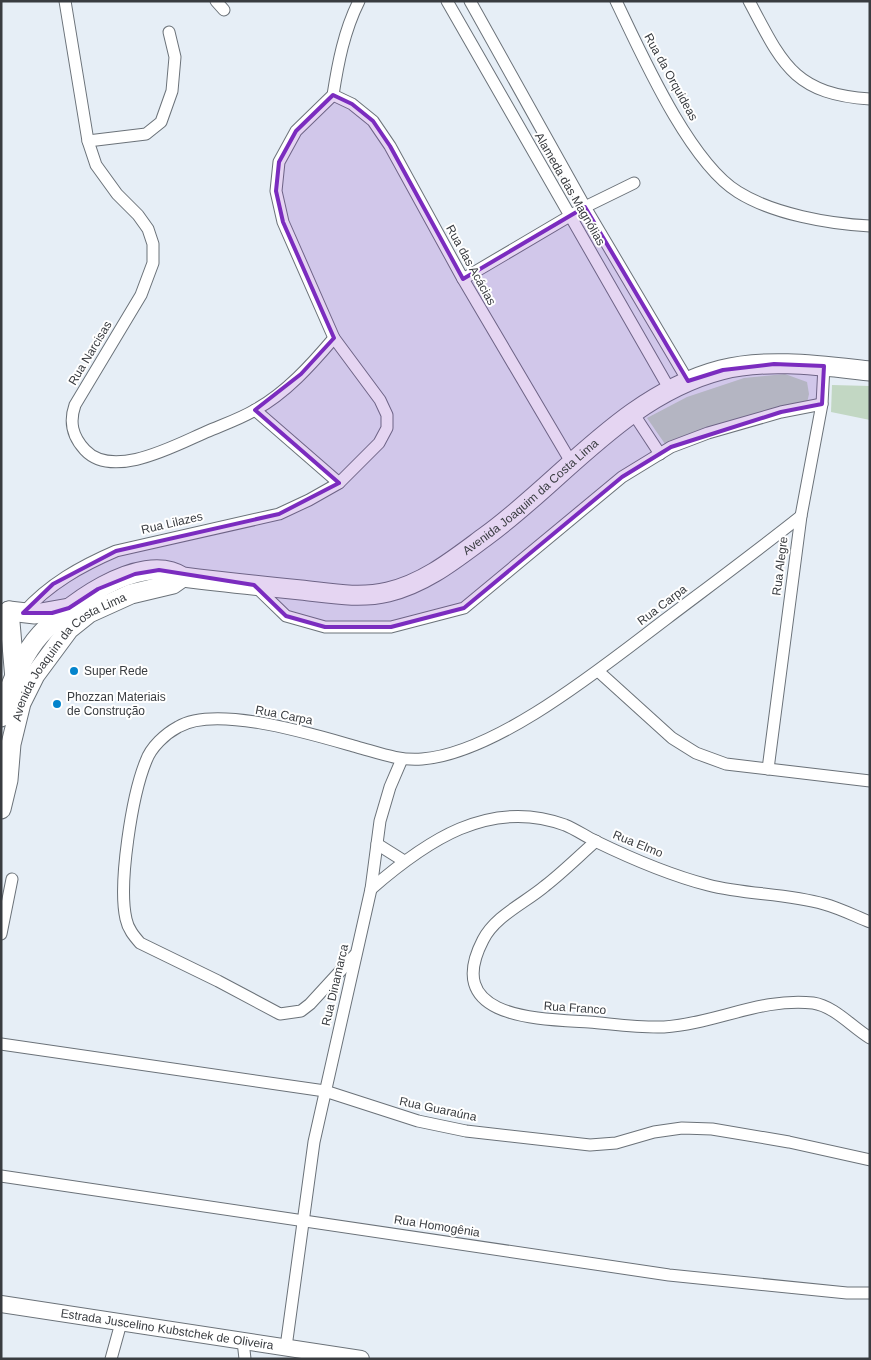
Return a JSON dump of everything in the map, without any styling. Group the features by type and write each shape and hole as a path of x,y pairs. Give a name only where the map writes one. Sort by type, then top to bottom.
{"main road":[{"name":"Avenida Joaquim da Costa Lima","path":"1,717 14,679 36,640 78,600 98,589 134,574 158,570 174,571 183,577 357,596 388,592 416,582 438,571 507,521 571,462 633,413 688,381 723,370 774,364 824,366 870,371"},
{"name":"Avenida Joaquim da Costa Lima","path":"1,809 8,780 11,744 21,703 35,675 69,629 89,613 122,598 173,584 183,577"},
{"path":"11,609 52,613 69,608"},
{"path":"11,609 36,640 35,675"},
{"path":"11,609 14,679"},
{"path":"36,640 69,629"}],"street":[{"name":"Rua Narcisas","path":"65,1 88,141 96,165 148,229 153,244 153,263 141,295 75,405 71,424 78,442 90,455 103,461 122,462 155,455 256,410 301,374 334,338"},
{"path":"216,1 224,10"},
{"path":"334,338 284,222 276,191 279,162 296,131 333,96 338,64 350,19 359,1"},
{"name":"Alameda das Magnólias","path":"447,1 670,390"},
{"name":"Alameda das Magnólias","path":"470,1 526,103 688,381"},
{"name":"Rua da Orquideas","path":"616,1 667,103 698,151 720,178 738,192 762,204 827,221 870,226"},
{"path":"749,1 773,46 794,72 810,86 829,95 870,99"},
{"path":"88,141 146,134 161,122 172,91 175,57 169,32"},
{"name":"Rua das Acácias","path":"333,96 352,104 373,121 390,146 462,279 571,462"},
{"path":"511,112 526,103"},
{"path":"462,279 586,207 634,183"},
{"name":"Rua Lilazes","path":"11,609 90,562 116,552 279,514 310,500 339,483 379,443 387,428 387,415 380,400 334,338"},
{"name":"Rua Alegre","path":"768,769 801,516 822,404 824,366"},
{"path":"254,585 286,616 325,627 391,627 464,608 622,477 672,447 708,433 781,412 822,404"},
{"path":"256,410 339,483"},
{"path":"633,413 660,454"},
{"name":"Rua Carpa","path":"355,955 310,1004 301,1011 280,1014 140,943 131,933 126,920 124,901 134,800 146,759 156,745 177,727 194,719 222,718 272,725 402,759 450,755 471,747 533,713 598,671 801,516"},
{"path":"598,671 672,738 696,753 726,764 870,782"},
{"name":"Rua Dinamarca","path":"286,1347 314,1142 371,890 380,821 390,787 402,759"},
{"name":"Rua Elmo","path":"371,890 404,861 462,826 497,817 533,818 565,825 596,841 707,885 748,894 825,904 870,922"},
{"name":"Rua Franco","path":"596,841 545,887 501,918 483,939 476,957 473,975 476,988 483,1000 511,1014 543,1020 664,1027 705,1020 762,1006 792,1002 814,1003 832,1011 870,1038"},
{"path":"377,844 404,861"},
{"path":"1,934 12,879"},
{"name":"Rua Guaraúna","path":"1,1044 325,1091 418,1121 466,1131 590,1146 616,1144 654,1132 682,1128 712,1129 789,1142 870,1160"},
{"name":"Rua Homogênia","path":"1,1176 303,1219 669,1275 846,1293 870,1293"},
{"name":"Estrada Juscelino Kubstchek de Oliveira","path":"1,1304 361,1359"},
{"path":"111,1359 121,1323"},
{"path":"243,1341 245,1359"}],"highlighted area":[{"path":"333,95 352,104 373,121 390,146 463,279 585,207 688,381 723,370 774,364 824,366 822,404 781,412 671,447 622,477 464,608 391,627 325,627 286,616 254,585 159,570 135,574 98,589 69,608 52,613 23,613 53,584 116,551 279,514 339,483 255,410 301,374 334,338 283,222 276,191 279,162 296,131"}],"green space":[{"path":"785,374 807,382 809,394 807,403 665,444 647,418 687,397 744,378"},
{"path":"832,385 870,386 870,420 831,412"}],"place":[{"name":"Super Rede","path":"74,671"},
{"name":"Phozzan Materiais de Construção","path":"57,704"}]}
